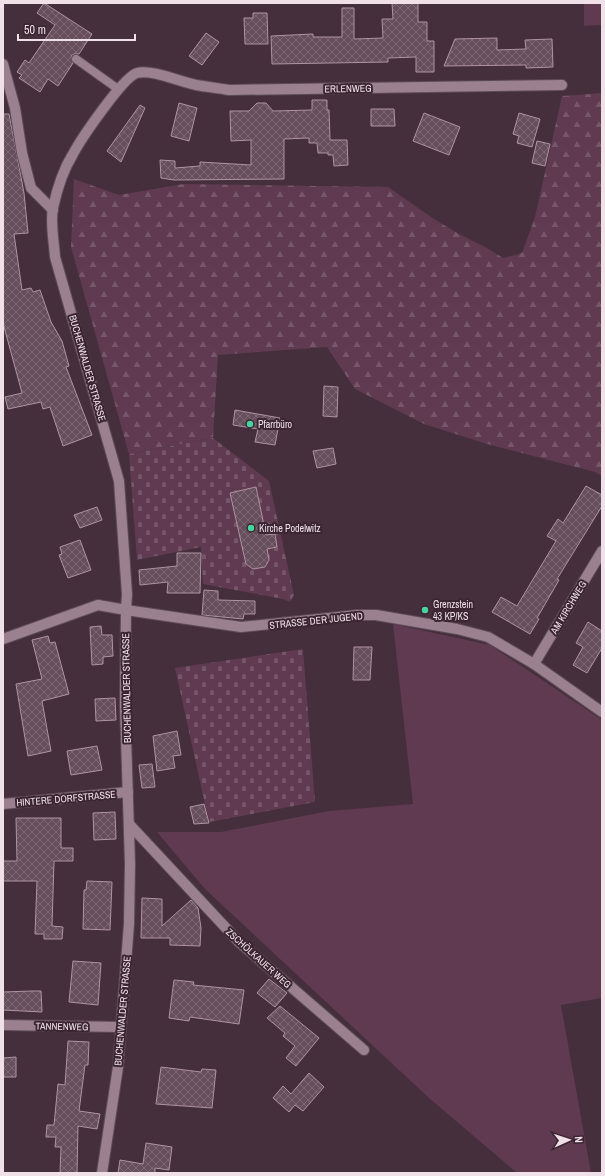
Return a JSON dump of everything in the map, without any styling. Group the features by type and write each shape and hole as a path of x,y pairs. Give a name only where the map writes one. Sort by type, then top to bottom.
{"street":[{"path":"3,64 15,108 22,153 31,188 53,210"},
{"name":"BUCHENWALDER STRASSE","path":"102,1173 118,1067 129,924 129,824 125,691 127,594 119,481 55,257 53,210 58,187 72,154 118,89 128,78 136,73"},
{"name":"ERLENWEG","path":"136,73 146,73 196,85 229,90 562,85"},
{"name":"AM KIRCHWEG","path":"534,664 602,551"},
{"name":"STRASSE DER JUGEND","path":"3,639 98,605 241,627 358,615 376,615 470,631 488,637 534,664 602,712"},
{"name":"HINTERE DORFSTRASSE","path":"3,804 128,792"},
{"name":"ZSCHÖLKAUER WEG","path":"129,824 238,942 364,1050"},
{"name":"TANNENWEG","path":"3,1025 121,1027"}],"lane":[{"path":"76,59 118,89"}],"green space":[{"path":"584,3 602,3 602,25 584,26"},
{"path":"602,93 602,476 595,472 487,444 424,424 355,389 327,347 218,355 213,438 129,454 71,247 74,179 119,195 183,184 388,187 434,219 503,258 522,253 535,217 562,96"},
{"path":"213,438 269,481 294,595 290,602 283,599 203,584 201,547 137,560 129,454"},
{"path":"393,624 490,645 602,720 602,998 561,1005 591,1173 517,1173 429,1098 205,889 157,832 221,832 329,811 413,804"},
{"path":"303,649 315,802 209,822 175,668"}],"building":[{"path":"44,3 92,34 79,54 74,54 71,56 73,63 58,86 48,79 40,92 19,78 22,75 17,72 25,60 29,63 55,25 37,13"},
{"path":"392,3 418,3 418,22 427,22 427,41 434,41 434,72 416,72 416,57 388,58 388,62 272,64 271,36 313,34 313,37 342,37 342,8 354,8 354,39 383,38 382,19 393,19"},
{"path":"253,13 267,13 268,44 245,44 244,18 253,18"},
{"path":"206,33 219,42 202,65 189,56"},
{"path":"497,38 497,50 526,49 525,40 552,39 553,67 526,68 526,65 444,66 455,39"},
{"path":"312,100 327,100 327,110 329,110 330,140 347,140 348,165 334,166 333,155 328,155 328,153 318,153 317,143 309,143 309,138 284,139 284,179 174,180 161,178 160,160 175,161 175,168 200,166 200,162 251,165 251,140 231,141 230,111 249,111 257,103 266,103 273,111 312,110"},
{"path":"179,103 197,108 189,141 171,136"},
{"path":"140,105 145,108 121,162 107,151"},
{"path":"371,109 394,109 395,126 371,126"},
{"path":"424,113 460,127 449,155 413,141"},
{"path":"519,113 540,119 532,147 517,143 519,136 513,134"},
{"path":"3,114 9,114 24,193 28,233 14,234 22,290 31,288 33,292 40,290 51,322 62,341 69,366 66,367 92,435 63,446 50,407 43,409 41,402 8,409 5,397 22,393 3,323"},
{"path":"537,141 550,144 545,166 532,163"},
{"path":"324,386 338,387 337,417 323,416"},
{"path":"235,410 280,418 275,445 255,442 258,429 233,425"},
{"path":"333,448 336,464 317,468 313,451"},
{"path":"586,486 602,495 602,506 557,579 559,580 537,618 539,619 530,634 492,612 501,597 517,606 556,541 547,536 558,519 563,523"},
{"name":"Kirche Podelwitz","path":"256,487 266,535 275,534 277,547 267,549 269,560 265,567 253,569 246,564 230,493"},
{"path":"97,507 102,520 80,528 74,515"},
{"path":"80,540 91,570 68,578 59,555 62,554 60,547"},
{"path":"177,553 201,553 200,593 167,593 168,582 140,585 139,570 177,566"},
{"path":"204,590 218,591 218,600 255,601 255,614 244,614 243,619 202,615"},
{"path":"588,622 602,631 602,648 587,673 573,665 583,647 576,643"},
{"path":"101,626 102,635 112,635 113,656 103,657 103,664 92,665 90,627"},
{"path":"48,636 50,643 55,642 69,694 42,701 51,751 28,756 16,684 42,679 32,640"},
{"path":"354,647 372,647 370,680 353,680"},
{"path":"115,698 116,720 96,721 95,699"},
{"path":"177,731 181,755 173,756 175,768 157,771 153,736"},
{"path":"97,746 102,770 71,775 67,751"},
{"path":"152,764 155,787 142,788 139,765"},
{"path":"204,804 209,823 194,824 190,807"},
{"path":"115,812 116,839 94,840 93,813"},
{"path":"16,818 61,818 61,848 73,848 73,861 54,861 52,926 63,927 62,939 44,939 44,934 35,934 37,881 3,881 3,861 17,861"},
{"path":"87,881 112,882 110,930 83,929 84,890 86,890"},
{"path":"142,898 162,899 162,926 191,900 198,908 201,928 200,946 170,945 170,938 141,938"},
{"path":"73,961 101,963 98,1005 69,1002"},
{"path":"269,979 287,993 275,1007 257,993"},
{"path":"174,980 194,982 193,985 244,990 239,1024 190,1017 189,1021 169,1018"},
{"path":"41,991 42,1012 3,1010 3,992"},
{"path":"280,1006 319,1038 296,1066 286,1058 295,1046 283,1036 285,1033 267,1018"},
{"path":"68,1041 89,1042 88,1065 85,1065 79,1111 100,1114 97,1129 78,1126 77,1173 60,1173 61,1147 55,1147 56,1137 46,1137 47,1125 54,1125 58,1084 65,1085"},
{"path":"16,1057 16,1077 3,1077 3,1058"},
{"path":"161,1067 201,1072 202,1069 216,1070 212,1108 156,1104"},
{"path":"309,1073 324,1087 303,1111 295,1105 289,1112 273,1098 283,1086 291,1094"},
{"path":"146,1143 172,1147 169,1170 155,1168 155,1173 118,1173 120,1160 143,1164"}],"place":[{"name":"Pfarrbüro","path":"250,424"},
{"name":"Kirche Podelwitz","path":"251,528"},
{"name":"Grenzstein 43 KP/KS","path":"425,610"}]}
